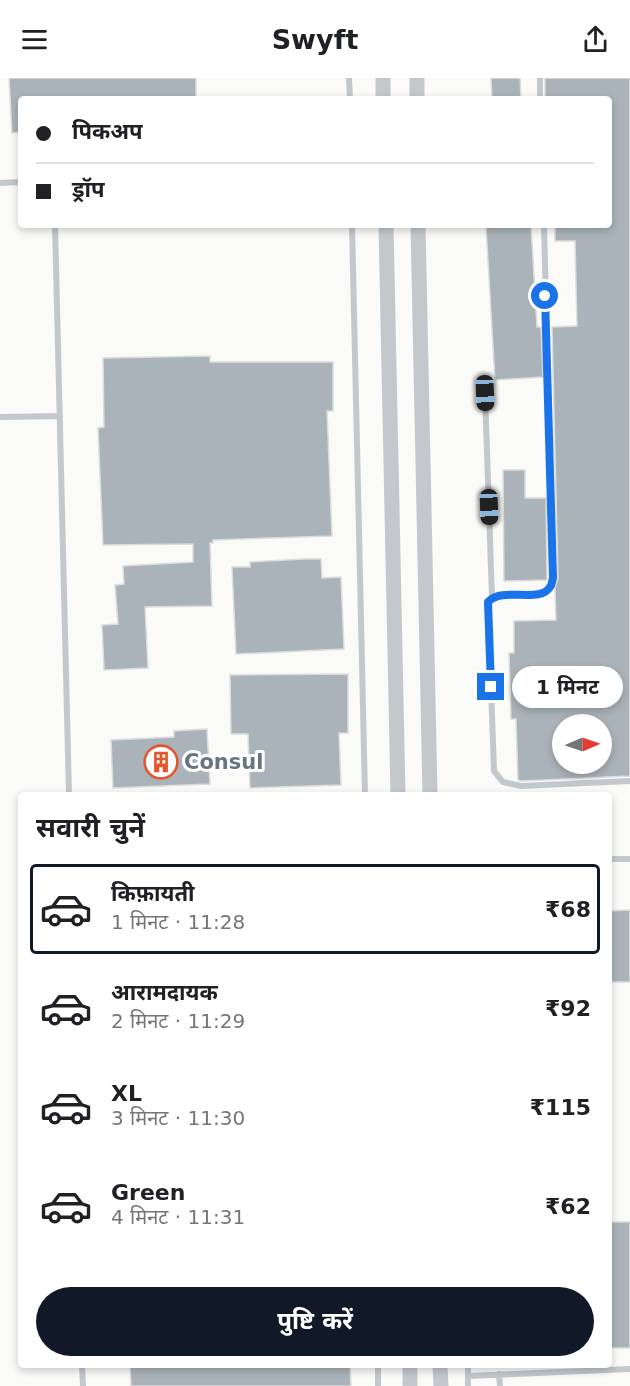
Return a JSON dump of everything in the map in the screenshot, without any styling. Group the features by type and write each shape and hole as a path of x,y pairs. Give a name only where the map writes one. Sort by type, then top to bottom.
{"street":[{"path":"383,78 383,96"},
{"path":"417,78 417,96"},
{"path":"386,228 398,792"},
{"path":"418,228 430,792"},
{"path":"410,1368 411,1386"},
{"path":"440,1368 441,1386"}],"lane":[{"path":"349,78 350,96"},
{"path":"540,78 540,96"},
{"path":"0,183 18,182"},
{"path":"56,228 69,792"},
{"path":"352,228 365,792"},
{"path":"544,228 553,578 550,588 542,594 499,595 488,602 494,771 503,782 521,786 630,781"},
{"path":"485,393 492,598"},
{"path":"0,417 60,416"},
{"path":"612,859 630,859"},
{"path":"82,1368 83,1386"},
{"path":"378,1368 378,1386"},
{"path":"468,1368 468,1386"},
{"path":"468,1376 630,1369"},
{"path":"499,1374 500,1386"}],"building":[{"path":"9,78 196,78 196,96 18,96 18,132 12,133"},
{"path":"491,78 520,78 521,96 492,96"},
{"path":"545,78 630,78 630,776 521,781 518,780 516,719 511,719 509,653 514,653 514,621 556,620 555,588 558,578 552,327 577,326 575,241 555,241 555,228 612,228 612,96 545,96"},
{"path":"486,228 531,228 537,327 541,327 543,377 495,380"},
{"path":"210,356 210,362 333,362 333,411 327,411 332,536 213,540 213,543 210,543 212,606 145,607 148,668 104,670 102,625 118,624 115,585 124,584 123,566 193,562 193,544 103,545 98,428 104,427 103,358"},
{"path":"503,470 525,470 525,498 546,498 547,580 504,581"},
{"path":"321,559 322,578 341,577 344,649 236,654 232,567 250,567 250,562"},
{"path":"348,674 348,733 339,733 341,785 250,788 248,734 231,734 230,675"},
{"name":"Consul","path":"207,729 210,784 113,788 111,740 174,737 174,731"},
{"path":"630,910 630,982 612,982 612,911"},
{"path":"612,1222 630,1222 630,1348 612,1348"},
{"path":"130,1368 350,1368 351,1386 131,1386"}],"place":[{"name":"Consul","path":"161,762"}],"route":[{"path":"491,687 488,602 499,595 542,594 550,588 553,578 545,296"}]}
